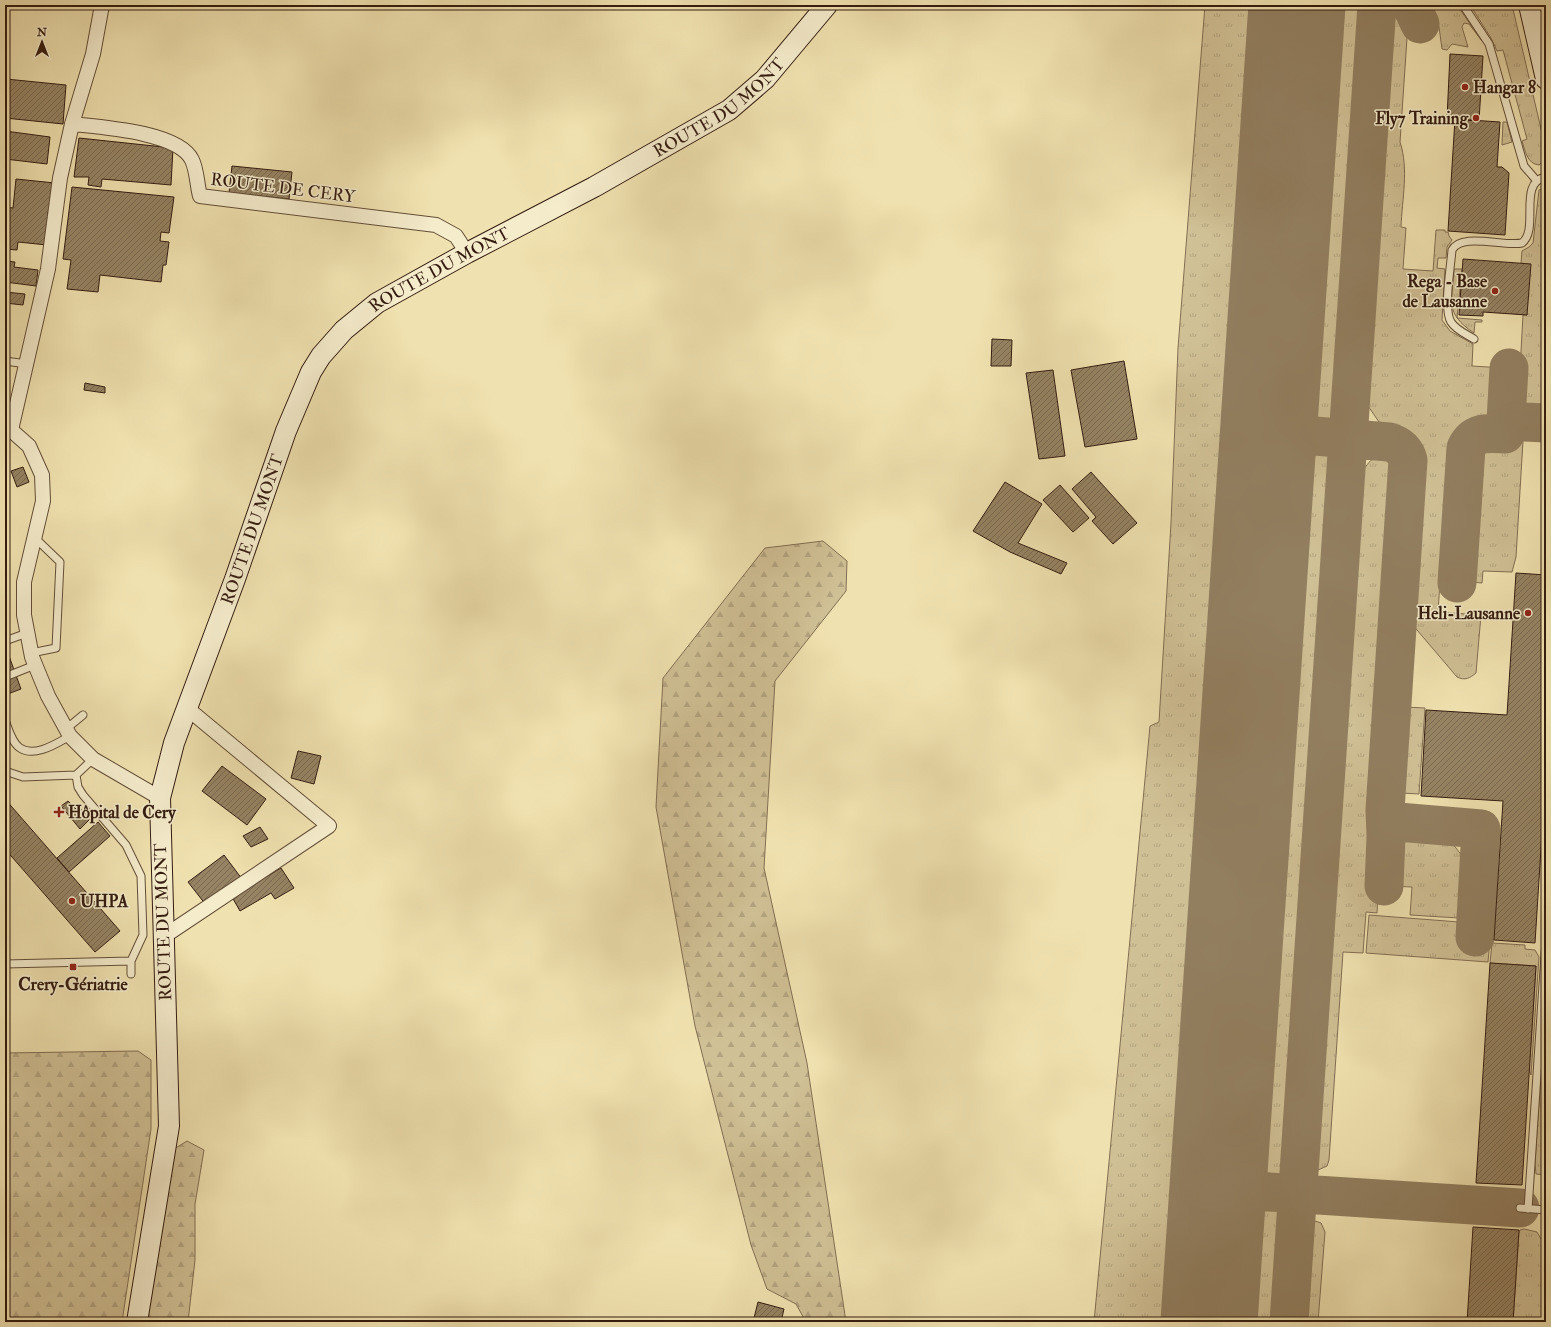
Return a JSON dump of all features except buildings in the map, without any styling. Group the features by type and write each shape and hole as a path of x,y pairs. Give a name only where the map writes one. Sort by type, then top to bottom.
{"main road":[{"name":"ROUTE DU MONT","path":"137,1322 169,1126 160,798 174,743 188,709 286,431 311,372 333,342 357,317 396,291 594,187 729,110 765,79 828,5"},
{"path":"1529,5 1546,79"}],"street":[{"path":"102,5 92,54 72,124 60,178 48,269 27,364 8,429 29,446 42,476 42,501 24,582 24,615 33,659 48,696 68,732 93,759 160,798"},
{"name":"ROUTE DE CERY","path":"72,124 128,130 175,143 192,159 200,196 436,225 456,236 467,253"},
{"path":"164,937 330,826 188,709"}],"lane":[{"path":"1463,5 1489,44 1524,166 1537,181"},
{"path":"1474,339 1457,328 1449,319 1448,307 1452,250 1454,246 1464,241 1517,244 1525,241 1528,231 1531,191 1537,181 1546,177"},
{"path":"5,361 27,364"},
{"path":"5,677 33,659 56,648 60,562 34,537"},
{"path":"5,641 27,633"},
{"path":"5,720 14,742 20,748 31,751 43,749 68,732 83,715"},
{"path":"5,771 23,776 76,775 93,759"},
{"path":"76,775 78,787 83,795 126,845 141,876 143,935 131,961 131,974"},
{"path":"1546,940 1524,1209 1546,1210"},
{"path":"5,964 131,961"}],"green space":[{"path":"1205,5 1271,5 1182,1322 1094,1322 1150,726 1159,722 1171,523 1178,348"},
{"path":"1321,5 1368,5 1342,404 1338,414 1331,421 1324,425 1316,426 1301,418 1296,410 1294,399"},
{"path":"1386,5 1393,5 1407,38 1400,142 1403,152 1405,173 1401,227 1406,228 1403,269 1433,271 1436,230 1445,230 1445,232 1448,232 1452,240 1447,247 1446,258 1438,258 1437,268 1445,269 1442,320 1450,331 1473,344 1472,366 1504,368 1499,428 1480,430 1470,434 1463,444 1460,453 1451,583 1440,582 1438,612 1481,615 1476,673 1465,679 1457,677 1411,623 1421,462 1419,454 1412,440 1401,430 1379,422 1364,400 1360,390"},
{"path":"1457,5 1482,41 1469,24 1464,23 1462,27 1468,47 1452,44 1447,50 1442,49 1439,27 1425,6"},
{"path":"1470,5 1512,5 1546,150 1546,159 1539,165 1535,164 1529,159 1524,148 1522,141 1527,139 1503,50 1497,51 1491,38"},
{"path":"1503,122 1507,122 1512,142 1502,145"},
{"path":"1546,186 1546,417 1532,416 1515,411 1510,399 1510,391 1512,368 1520,369 1523,315 1527,315 1521,263 1522,251 1533,243 1539,190"},
{"path":"1454,269 1462,269 1457,318 1452,306"},
{"path":"1457,318 1482,320 1482,322 1475,322 1474,333 1464,326"},
{"path":"1485,439 1523,441 1516,557 1512,572 1483,571 1482,583 1468,581 1462,575 1470,456 1475,445"},
{"path":"1308,448 1320,449 1332,457 1337,473 1291,1160 1287,1170 1281,1177 1266,1181 1258,1179 1252,1175 1247,1167 1244,1157 1290,469 1295,456"},
{"path":"1383,454 1391,458 1396,463 1371,834 1381,835 1377,913 1366,912 1363,953 1343,952 1329,1160 1327,1166 1318,1170 1312,1168 1308,1159 1352,488 1369,462 1378,455"},
{"path":"823,541 847,561 846,591 775,681 764,868 807,1063 846,1322 806,1322 796,1304 767,1289 751,1245 695,1026 656,807 663,678 765,548"},
{"path":"1405,707 1425,708 1419,794 1401,793 1398,791 1403,711"},
{"path":"1392,836 1449,839 1463,857 1459,918 1410,915 1412,887 1389,886"},
{"path":"1369,915 1459,922 1458,937 1490,939 1488,962 1366,953"},
{"path":"1492,943 1525,945 1525,949 1535,950 1539,957 1531,1075 1529,1070 1536,966 1490,963"},
{"path":"1546,995 1546,1175 1536,1174 1535,1164"},
{"path":"138,1051 151,1060 151,1129 122,1322 5,1322 5,1053"},
{"path":"187,1141 204,1150 195,1204 195,1260 188,1322 147,1322 174,1149"},
{"path":"1264,1201 1278,1207 1286,1219 1280,1322 1233,1322 1241,1216 1250,1205"},
{"path":"1315,1221 1321,1223 1325,1232 1318,1322 1297,1322 1303,1231 1308,1222"},
{"path":"1524,1229 1537,1232 1546,1248 1542,1322 1513,1322 1519,1233 1520,1230"}],"taxiway":[{"path":"1289,1322 1377,5"},
{"path":"1411,5 1420,24"},
{"path":"1509,368 1506,421 1546,423"},
{"path":"1271,391 1274,406 1280,418 1295,432 1302,435 1389,442 1401,448 1408,460 1385,810 1386,836 1384,886"},
{"path":"1457,583 1466,448 1473,438 1482,434 1505,434 1506,421"},
{"path":"1265,476 1270,460 1276,449 1281,444 1302,435"},
{"path":"1385,810 1388,816 1398,822 1481,829 1475,937"},
{"path":"1220,1145 1225,1168 1229,1174 1239,1184 1254,1191 1520,1208"},
{"path":"1214,1238 1220,1219 1224,1211 1230,1205 1244,1196 1263,1192"}],"runway":[{"path":"1209,1322 1297,5"}],"place":[{"name":"Hangar 8","path":"1465,87"},
{"name":"Fly7 Training","path":"1476,118"},
{"name":"Rega - Base de Lausanne","path":"1495,291"},
{"name":"Heli-Lausanne","path":"1528,613"},
{"name":"Hôpital de Cery","path":"59,812"},
{"name":"UHPA","path":"72,901"},
{"name":"Crery-Gériatrie","path":"73,967"}]}
